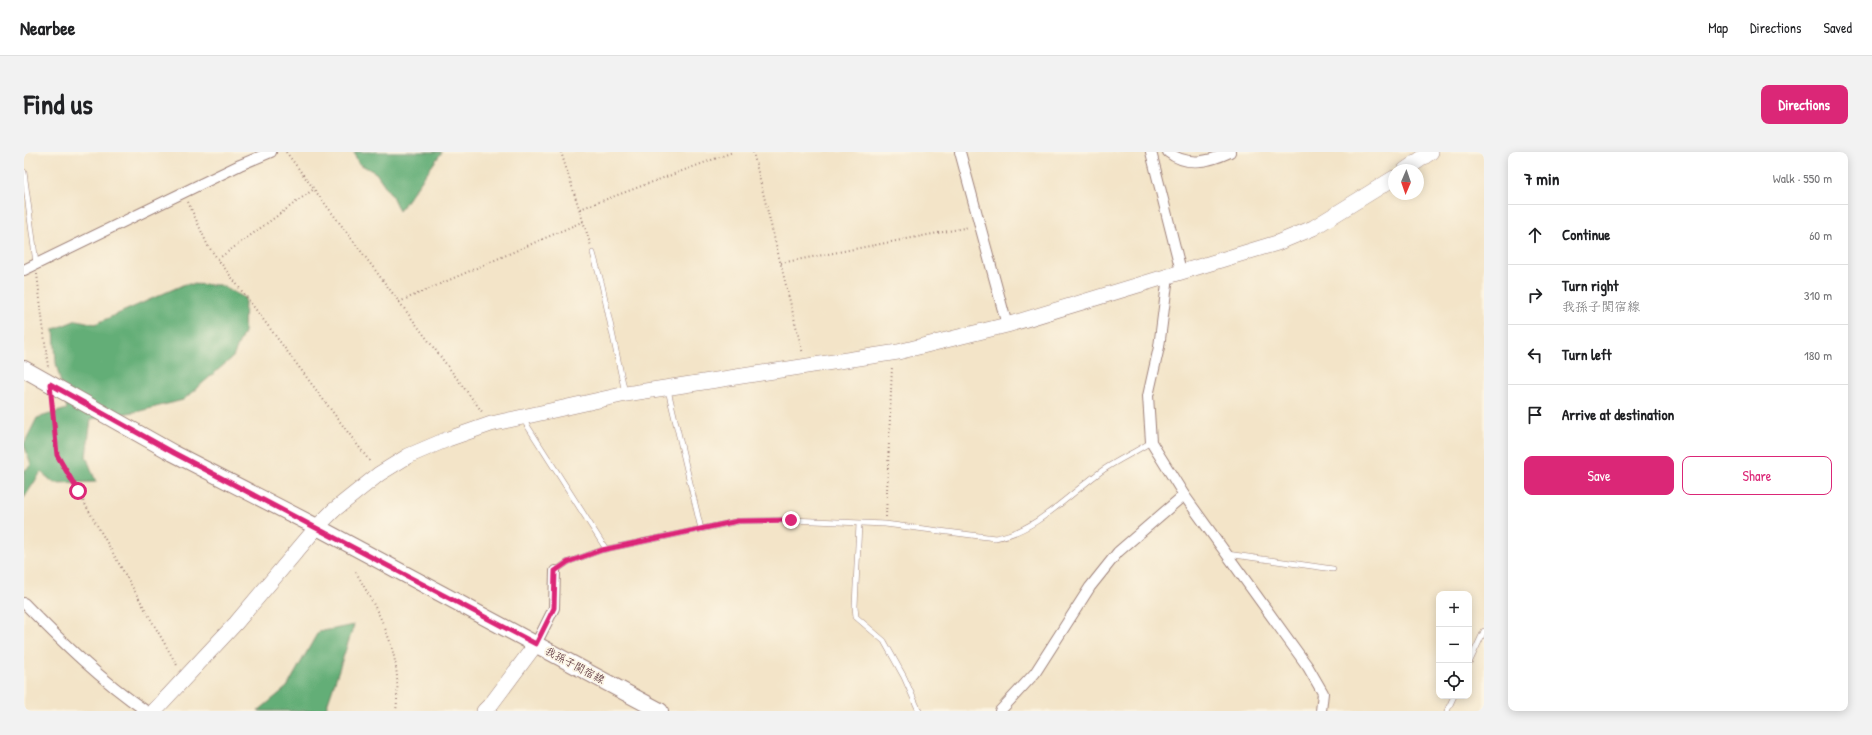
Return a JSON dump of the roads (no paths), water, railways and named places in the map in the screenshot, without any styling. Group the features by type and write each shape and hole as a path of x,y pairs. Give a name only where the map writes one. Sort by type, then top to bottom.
{"main road":[{"name":"我孫子関宿線","path":"24,369 174,453 317,527 660,711"}],"street":[{"path":"24,270 183,192 240,165 272,152"},
{"path":"960,152 1006,325"},
{"path":"1151,152 1174,273 1148,396 1151,442 1184,496 1308,667 1322,693 1321,711"},
{"path":"1168,152 1175,158 1186,162 1203,162 1230,152"},
{"path":"1414,164 1431,152"},
{"path":"154,711 236,623 317,527 334,510 379,474 408,456 448,439 491,424 626,394 892,353 1006,325 1277,243 1313,228 1388,182"},
{"path":"1000,711 1035,674 1090,587 1118,552 1184,496"},
{"path":"484,711 492,703 536,644 554,608 555,571"},
{"path":"24,603 62,642 119,692 146,711"}],"lane":[{"path":"24,172 36,263"},
{"path":"593,253 602,285 626,394"},
{"path":"668,387 701,529"},
{"path":"522,418 606,549"},
{"path":"555,571 568,562 606,549 738,521 791,520 885,524 995,538 1009,536 1025,529 1104,469 1151,442"},
{"path":"859,524 855,606 856,617 884,641 904,677 919,711"},
{"path":"1225,554 1333,569"},
{"path":"1472,657 1484,631"},
{"path":"1447,711 1453,699"}]}
